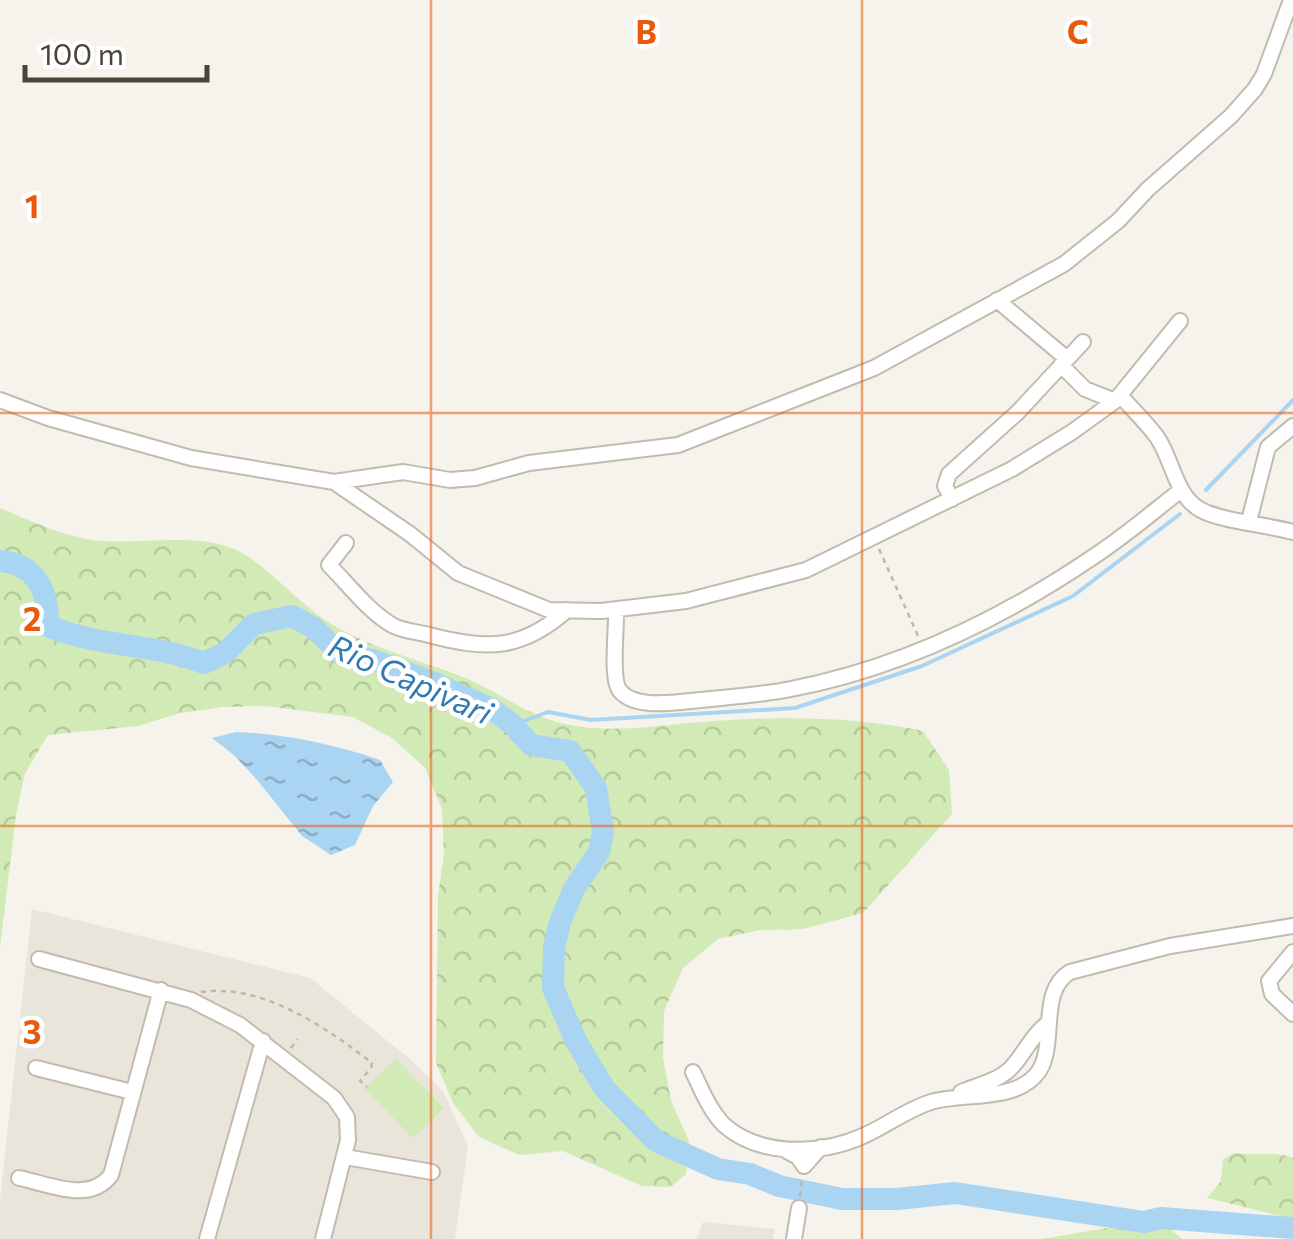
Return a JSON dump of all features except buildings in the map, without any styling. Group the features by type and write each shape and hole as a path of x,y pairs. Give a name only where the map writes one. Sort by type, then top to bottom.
{"street":[{"path":"0,400 48,418 191,458 334,482 403,472 450,480 475,478 530,464 678,446 874,368 1075,256 1118,222 1148,189 1231,116 1264,74 1291,0"},
{"path":"997,300 1063,362 1086,390 1118,398 1156,436 1181,490 1196,508 1210,515 1293,532"},
{"path":"334,482 458,572 548,610 616,609 686,601 806,570 1012,469 1118,398 1180,321"},
{"path":"952,499 945,486 949,474 1018,412 1083,342"},
{"path":"1249,521 1268,447 1293,426"},
{"path":"616,609 615,684 628,698 645,702 792,689 880,665 1001,614 1082,564 1181,490"},
{"path":"346,544 330,565 392,626 462,644 494,646 520,641 546,628 567,610"},
{"path":"951,1097 1008,1092 1025,1084 1040,1070 1058,983 1070,972 1165,947 1293,926"},
{"path":"1293,952 1268,981 1272,994 1293,1014"},
{"path":"39,959 160,990 215,1012 262,1040 342,1108 348,1126 345,1157 326,1218 324,1239"},
{"path":"19,1178 84,1192 104,1184 111,1174 160,990"},
{"path":"786,1150 862,1137 909,1110 994,1080 1011,1068 1036,1032 1049,1022"},
{"path":"208,1238 262,1040"},
{"path":"36,1068 132,1092"},
{"path":"692,1072 723,1124 744,1137 786,1150 804,1166 822,1146"},
{"path":"345,1157 432,1172"},
{"path":"794,1239 799,1208"}],"path":[{"path":"874,538 924,648"},
{"path":"200,992 255,997 304,1014 372,1063 360,1081 366,1087"},
{"path":"291,1048 298,1039"},
{"path":"799,1208 804,1166"}],"shaded area":[{"path":"32,909 310,978 443,1091 468,1146 455,1239 0,1239 0,1199"},
{"path":"703,1222 775,1229 773,1239 696,1239"}],"green space":[{"path":"0,508 82,538 203,541 236,550 341,629 471,680 534,714 561,723 615,729 786,718 869,722 923,731 949,770 952,814 863,913 803,929 760,930 718,939 683,968 664,1011 663,1058 671,1101 689,1141 686,1174 671,1187 642,1186 563,1151 519,1155 479,1137 453,1103 436,1063 438,896 444,853 442,809 425,768 392,738 353,717 265,706 223,707 180,713 138,726 48,735 25,773 0,947"},
{"path":"396,1059 444,1108 413,1138 365,1089"},
{"path":"1235,1153 1293,1158 1293,1219 1207,1198 1221,1181 1223,1159"},
{"path":"1159,1219 1182,1239 1042,1239"}],"water":[{"path":"236,732 290,738 362,754 380,760 393,782 373,806 355,845 331,855 302,836 258,781 212,738"}],"waterway":[{"path":"1206,490 1293,400"},
{"path":"513,725 548,712 591,720 795,708 922,666 1073,596 1180,514"},
{"name":"Rio Capivari","path":"0,561 13,563 32,574 43,592 48,626 68,633 204,663 225,653 254,624 292,616 314,628 339,653 373,660 492,709 531,745 570,751 596,788 603,832 599,852 574,889 560,922 554,948 553,988 576,1041 604,1088 656,1141 718,1169 842,1199 955,1193 1144,1222 1161,1218 1293,1228"}]}
